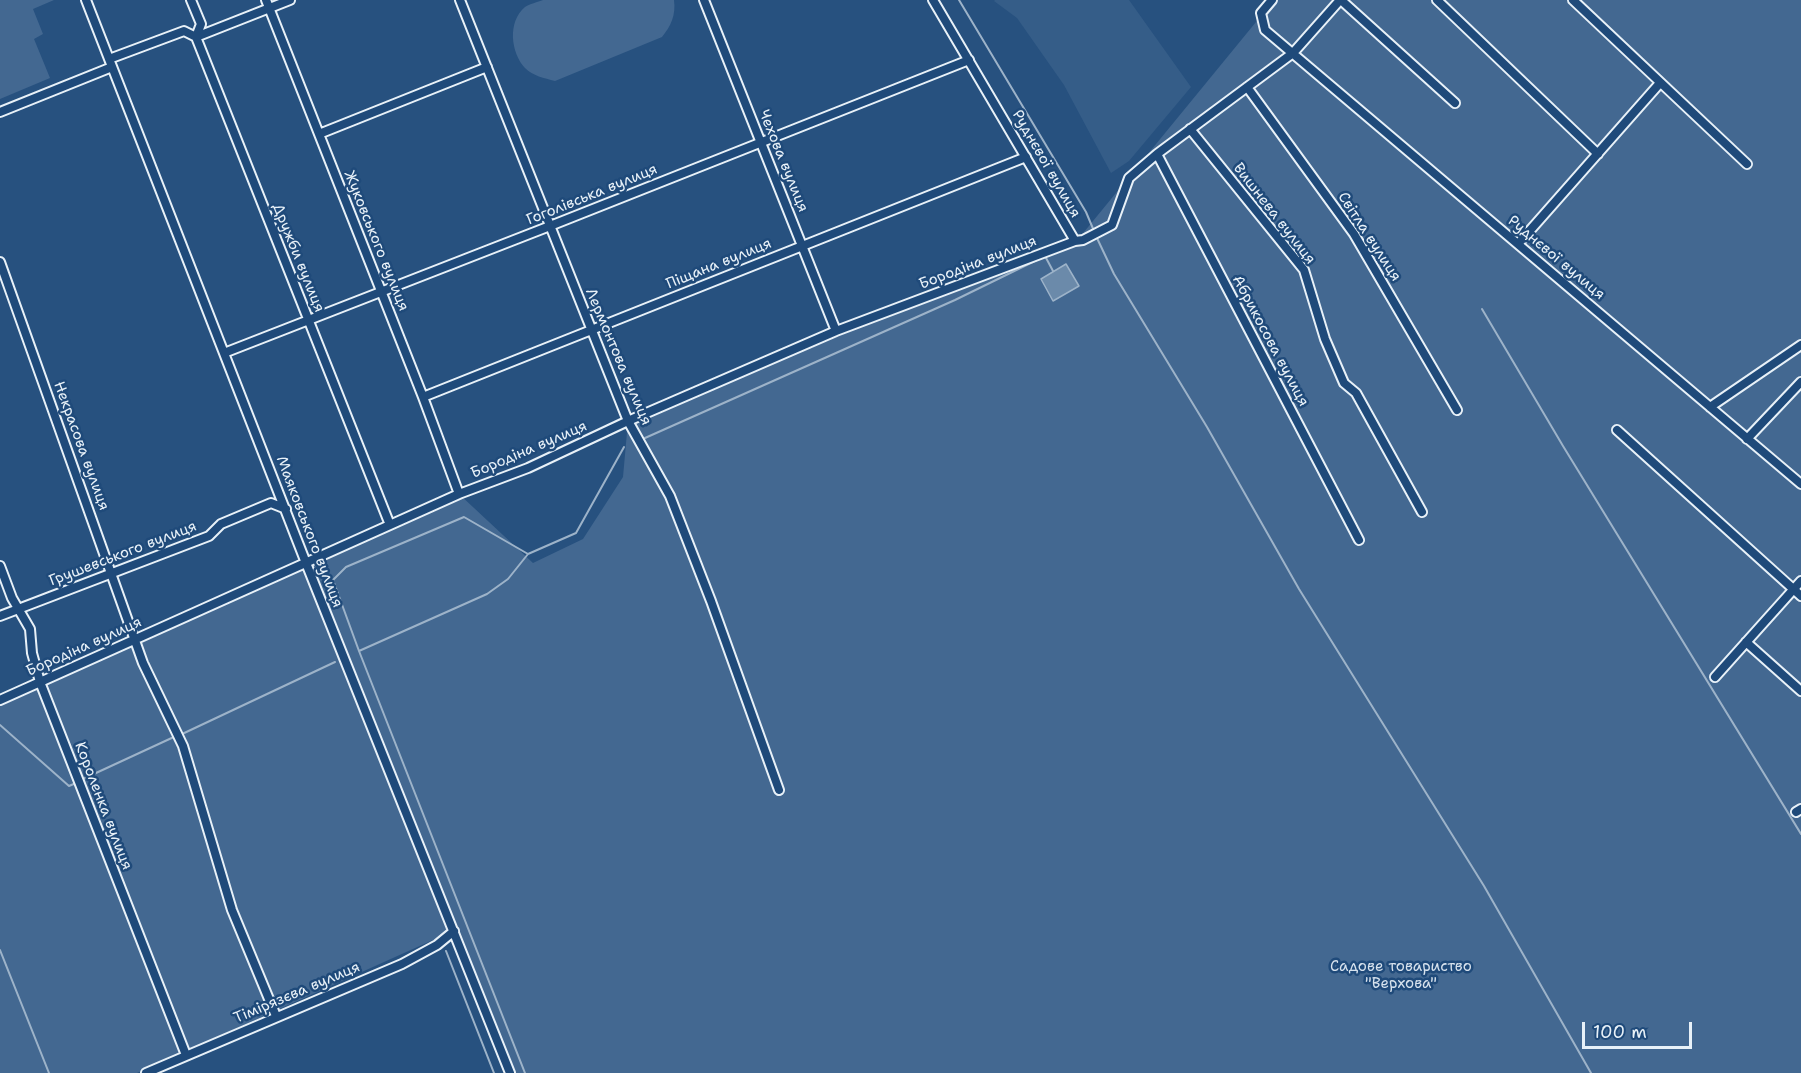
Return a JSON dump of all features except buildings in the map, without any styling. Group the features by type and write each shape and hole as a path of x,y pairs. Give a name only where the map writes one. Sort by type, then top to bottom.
{"street":[{"name":"Маяковського вулиця","path":"86,0 306,562 510,1073"},
{"name":"Дружби вулиця","path":"191,0 201,24 196,37 390,525"},
{"path":"0,112 184,31 196,37 267,4 290,0"},
{"name":"Лермонтова вулиця","path":"460,0 628,421 670,496 711,601 779,790"},
{"name":"Чехова вулиця","path":"704,0 836,332"},
{"name":"Руднєвої вулиця","path":"933,0 1026,157 1079,241"},
{"name":"Руднєвої вулиця","path":"1272,0 1261,13 1265,30 1801,484"},
{"path":"1079,241 1112,225 1130,178 1156,154 1293,52 1341,0 1455,103"},
{"path":"1437,0 1598,154"},
{"path":"1573,0 1747,164"},
{"name":"Жуковського вулиця","path":"267,4 382,292 459,494"},
{"name":"Гоголівська вулиця","path":"224,353 969,60"},
{"path":"319,134 487,67"},
{"path":"1518,244 1660,83"},
{"name":"Світла вулиця","path":"1246,87 1354,234 1457,410"},
{"name":"Вишнева вулиця","path":"1190,129 1304,270 1325,339 1344,383 1356,393 1422,512"},
{"name":"Абрикосова вулиця","path":"1156,154 1359,540"},
{"name":"Піщана вулиця","path":"423,397 1026,157"},
{"name":"Бородіна вулиця","path":"0,700 459,494 528,468 628,421 836,332 1079,241"},
{"name":"Некрасова вулиця","path":"0,262 143,663 183,746 232,910 276,1016"},
{"path":"1710,407 1801,345"},
{"path":"1747,439 1799,388"},
{"path":"1617,430 1801,596"},
{"name":"Грушевського вулиця","path":"0,616 209,536 221,524 271,503 286,509"},
{"name":"Короленка вулиця","path":"0,566 30,630 32,653 40,682 186,1055"},
{"path":"1715,677 1801,581"},
{"path":"1746,642 1801,691"},
{"name":"Тімірязєва вулиця","path":"146,1073 402,964 437,945 454,931"}],"shaded area":[{"path":"995,0 1129,0 1191,87 1129,161 1111,173 1064,85 1017,18"},
{"path":"1066,264 1079,286 1053,301 1041,279"}],"green space":[{"path":"0,0 54,0 33,9 43,34 34,39 50,78 0,99"},
{"path":"543,0 674,0 674,11 670,24 662,37 555,81 528,71 520,62 514,46 513,29 519,13 527,6"},
{"name":"Садове товариство \"Верхова\"","path":"1274,0 1801,0 1801,1073 511,1073 308,563 459,494 533,563 583,539 623,477 628,421 836,331 1075,243"},
{"path":"306,564 453,931 137,1073 0,1073 0,700"}],"waterway":[{"path":"959,0 1086,212 1094,231"},
{"path":"1096,236 1114,274 1207,427 1299,589 1484,886 1591,1073"},
{"path":"645,438 955,300 1045,256 1053,271"},
{"path":"1482,309 1563,446 1801,834"},
{"path":"525,1073 333,580 346,567 464,517 528,554 576,533 624,447"},
{"path":"359,651 487,594 508,579 528,554"},
{"path":"180,735 335,662"},
{"path":"0,725 69,786 76,783"},
{"path":"83,779 176,736"},
{"path":"0,950 49,1073"},
{"path":"446,951 494,1073"}]}
